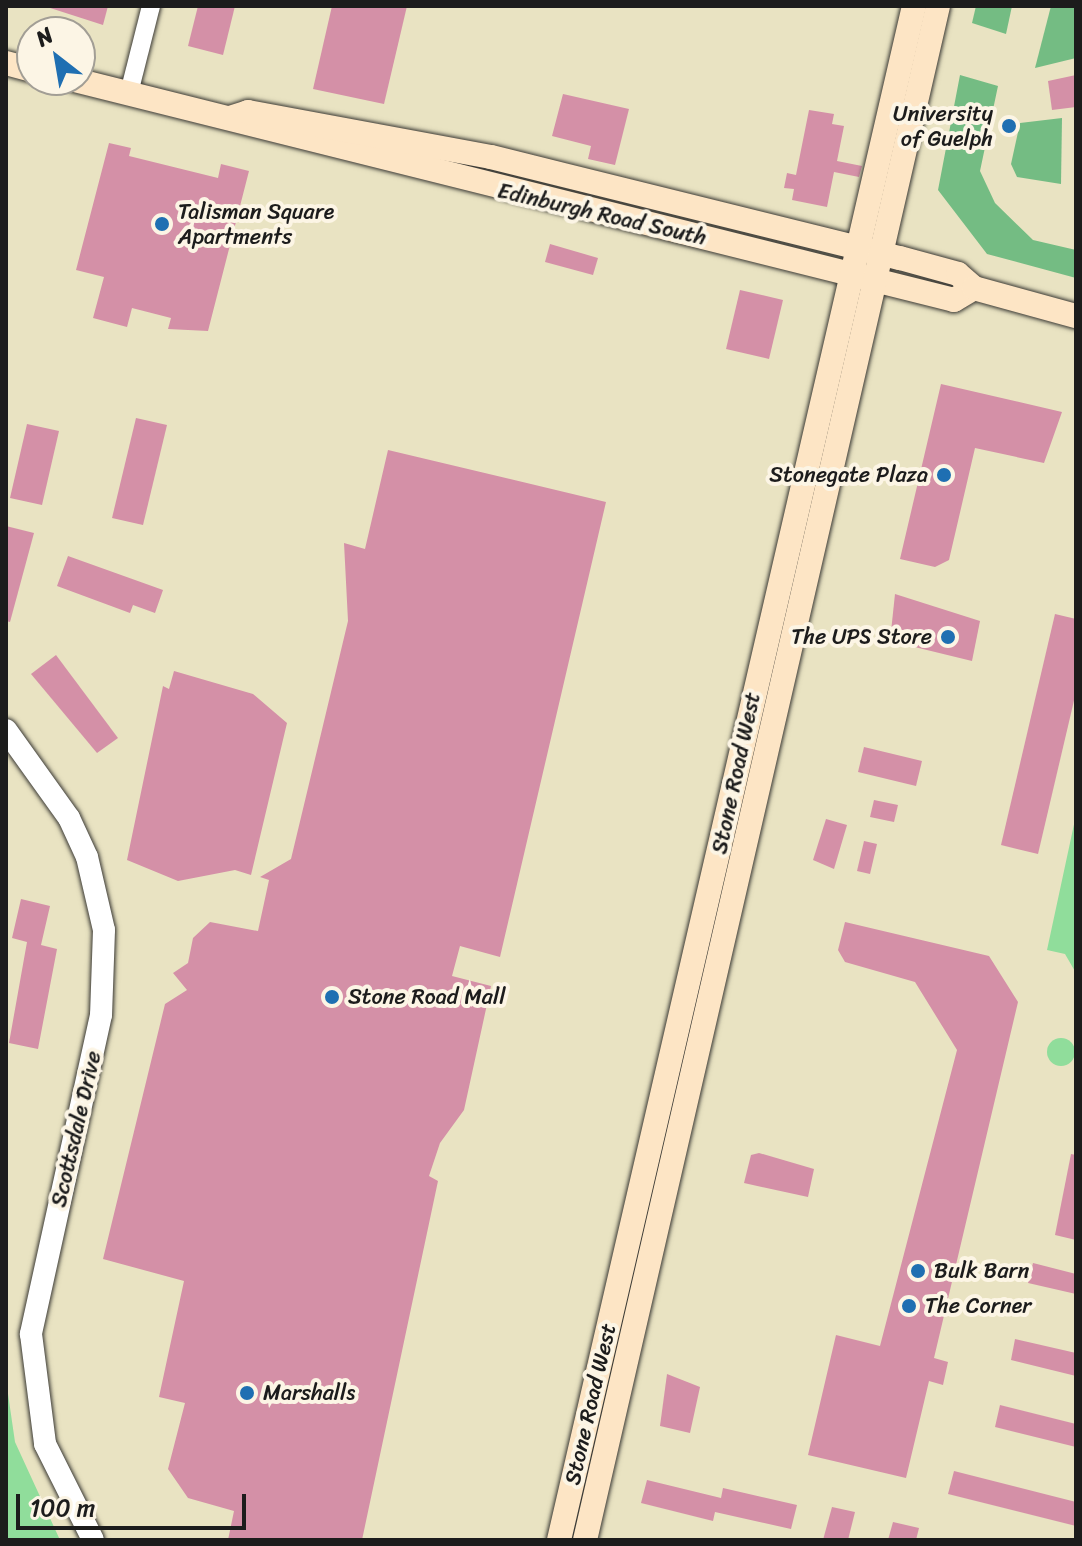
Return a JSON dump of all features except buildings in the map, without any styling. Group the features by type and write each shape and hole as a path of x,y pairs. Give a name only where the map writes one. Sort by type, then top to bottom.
{"main road":[{"name":"Stone Road West","path":"585,1540 874,280 869,249 914,6"},
{"name":"Stone Road West","path":"559,1540 643,1185 850,273 869,249 938,6"},
{"name":"Edinburgh Road South","path":"96,85 230,118 258,132 954,300 974,288"},
{"name":"Edinburgh Road South","path":"230,118 248,112 491,157 869,249 958,274 974,288 1076,316"},
{"path":"793,514 811,550"},
{"path":"643,1185 661,1215"},
{"path":"591,1401 610,1434"},
{"path":"566,1509 591,1515"}],"street":[{"path":"129,93 151,6"},
{"name":"Scottsdale Drive","path":"6,730 69,818 87,857 104,930 101,1015 31,1334 45,1444 93,1540"}],"green space":[{"path":"976,6 1012,6 1006,34 972,23"},
{"path":"1051,6 1076,6 1076,58 1035,68"},
{"path":"960,75 998,86 980,171 995,203 1033,240 1076,250 1076,278 987,254 938,190"},
{"path":"1062,118 1061,184 1017,177 1011,164 1020,123"},
{"path":"1076,815 1076,973 1065,954 1047,950"},
{"path":"1061,1038 1071,1042 1075,1052 1071,1062 1061,1066 1051,1062 1047,1052 1051,1042"},
{"path":"6,1380 15,1442 60,1540 6,1540"}],"place":[{"name":"University of Guelph","path":"1009,126"},
{"name":"Talisman Square Apartments","path":"162,224"},
{"name":"Stonegate Plaza","path":"944,475"},
{"name":"The UPS Store","path":"948,637"},
{"name":"Stone Road Mall","path":"332,997"},
{"name":"Bulk Barn","path":"918,1271"},
{"name":"The Corner","path":"909,1306"},
{"name":"Marshalls","path":"247,1393"}]}
